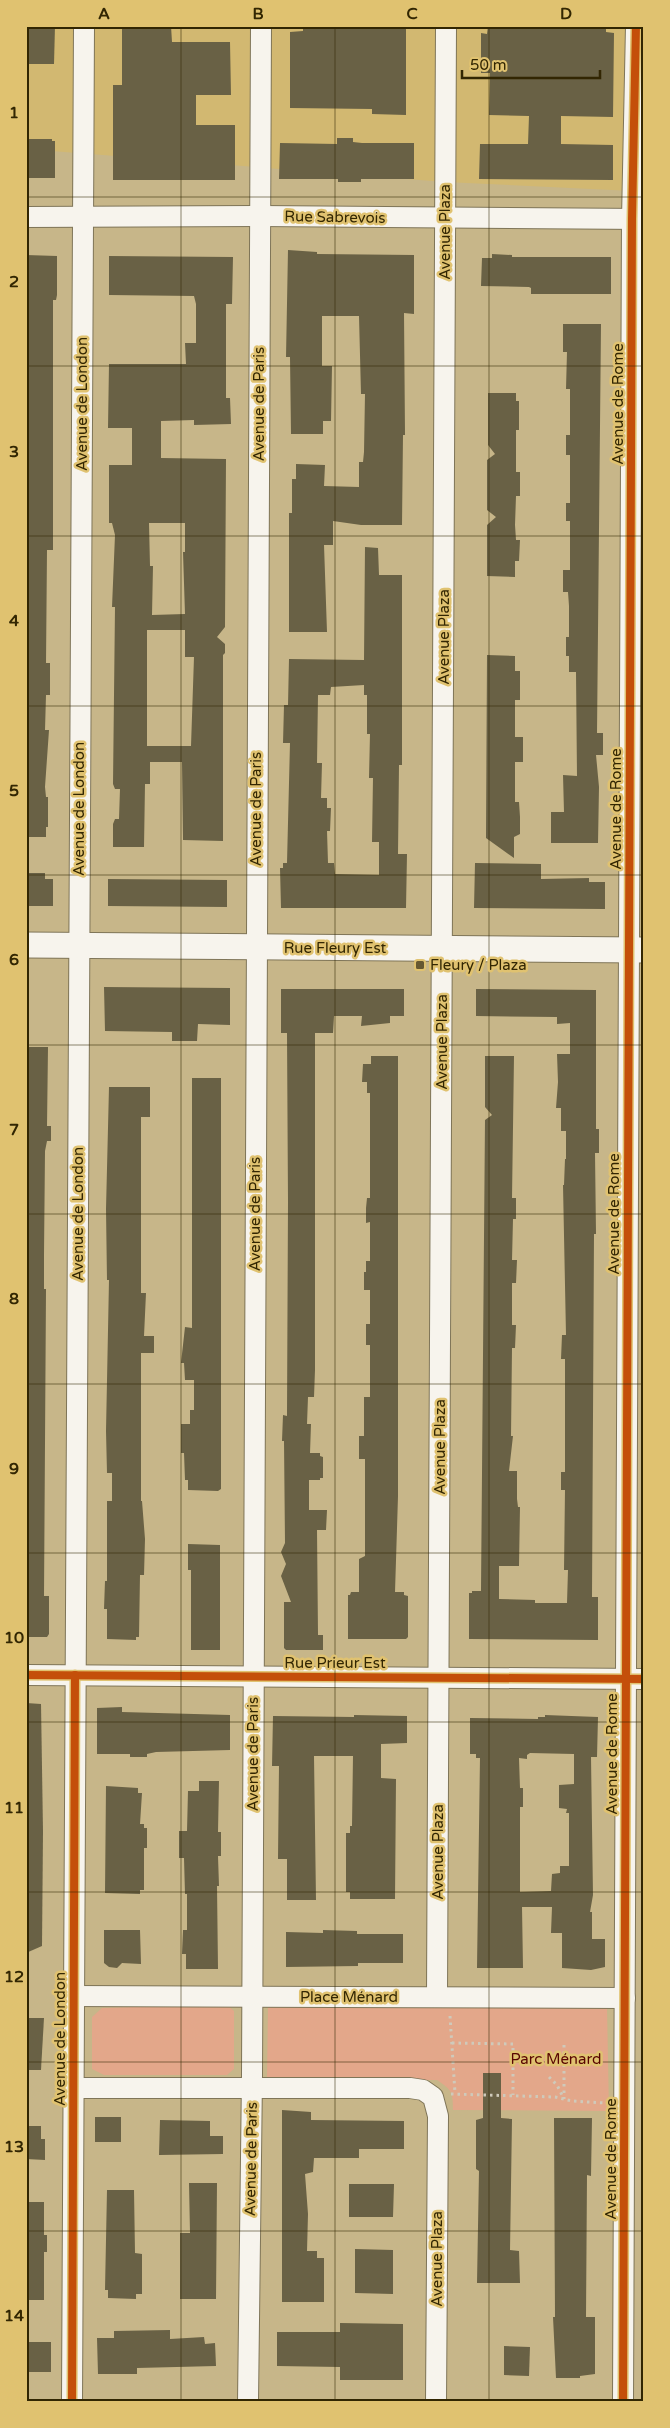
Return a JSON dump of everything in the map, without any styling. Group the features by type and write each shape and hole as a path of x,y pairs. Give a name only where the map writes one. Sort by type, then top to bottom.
{"street":[{"name":"Avenue de London","path":"72,2402 84,26"},
{"name":"Avenue de Paris","path":"248,2402 252,2089 260,26"},
{"name":"Avenue Plaza","path":"443,1997 438,1678 446,26"},
{"name":"Avenue de Rome","path":"623,2402 625,1998 635,1679 638,219 636,26"},
{"name":"Rue Sabrevois","path":"26,217 260,216 638,219"},
{"name":"Rue Fleury Est","path":"26,945 637,950"},
{"name":"Rue Prieur Est","path":"26,1675 635,1679"},
{"name":"Place Ménard","path":"73,1996 625,1998"},
{"path":"75,2088 410,2088 423,2090 435,2106"},
{"name":"Avenue Plaza","path":"435,2106 436,2402"}],"path":[{"path":"443,1997 452,2043 455,2093"},
{"path":"452,2043 513,2044 513,2096"},
{"path":"564,2045 564,2099"},
{"path":"550,2077 564,2099"},
{"path":"435,2106 455,2093 555,2097 625,2105"}],"shaded area":[{"path":"26,26 644,26 633,191 445,182 26,149"},
{"path":"632,219 644,219 644,689 631,689"}],"green space":[{"path":"226,2004 234,2011 234,2069 227,2075 104,2075 92,2069 92,2017 102,2008"},
{"name":"Parc Ménard","path":"268,2005 607,2007 609,2111 453,2110 451,2092 437,2080 267,2079"}],"building":[{"path":"26,26 55,26 54,64 26,64"},
{"path":"122,26 171,26 172,42 230,42 231,95 196,95 196,125 235,125 235,180 113,180 113,85 122,85"},
{"path":"303,26 406,26 406,115 372,114 372,109 290,108 290,32 303,31"},
{"path":"488,26 606,26 606,32 614,33 613,117 561,116 561,144 613,145 613,180 479,179 480,144 528,144 529,116 489,115 490,73 481,73 481,33 487,34"},
{"path":"337,138 353,138 353,142 362,143 414,143 414,179 361,179 361,182 338,182 338,179 279,179 280,143 337,144"},
{"path":"26,139 52,139 52,141 55,141 55,178 26,178"},
{"path":"288,250 317,252 317,254 414,255 414,314 404,313 405,435 403,435 402,525 361,525 333,521 333,545 324,545 327,632 289,632 289,513 292,513 292,479 296,479 296,464 325,465 324,486 359,487 359,462 363,462 364,452 365,394 361,394 359,316 322,316 322,366 332,366 331,421 323,421 323,434 291,434 290,357 286,357"},
{"path":"492,254 512,255 512,257 611,257 611,294 531,294 531,288 529,287 481,286 482,258 492,258"},
{"path":"26,255 57,256 57,295 56,300 53,300 53,550 47,550 46,663 50,663 50,695 46,695 45,730 49,730 45,787 46,797 48,797 46,837 26,837"},
{"path":"109,256 233,257 232,304 226,304 226,398 230,398 231,424 194,425 194,420 161,421 161,458 226,459 225,627 217,637 225,644 225,653 223,655 223,841 183,840 182,762 150,762 150,784 145,784 144,847 113,847 113,824 115,819 119,819 120,789 115,789 113,784 115,607 112,607 115,535 112,523 109,523 109,465 132,465 132,428 108,428 109,364 186,364 185,343 196,343 196,304 194,296 109,295","holes":["149,523 185,523 185,552 183,552 185,614 152,615 153,566 150,566","147,630 185,630 185,657 194,657 191,746 147,746"]},
{"path":"563,324 601,324 597,733 603,733 603,755 596,755 599,787 598,843 551,843 551,812 564,812 563,775 577,776 576,672 569,672 569,656 566,656 566,637 569,637 569,606 568,592 563,592 563,570 570,570 570,521 566,521 566,503 570,503 570,455 566,455 566,435 570,435 570,389 566,389 567,352 563,352"},
{"path":"488,393 516,393 516,401 519,401 519,430 516,430 516,472 520,472 520,496 516,496 515,525 516,540 520,540 519,561 515,561 515,577 487,576 487,525 496,517 487,510 487,460 495,454 488,445"},
{"path":"365,547 378,548 379,575 402,575 402,765 399,765 398,854 407,854 406,908 281,908 280,868 283,868 283,863 287,863 290,743 283,743 284,705 288,705 289,659 364,660","holes":["364,685 364,695 367,695 367,734 370,734 369,778 373,778 372,842 379,842 379,875 335,874 334,863 328,863 327,831 330,831 331,808 327,808 327,798 321,798 322,763 317,763 318,695 330,695 331,687"]},
{"path":"487,655 515,656 515,671 520,671 520,700 515,700 515,737 523,737 523,762 515,762 515,802 519,802 520,834 514,837 514,858 486,838"},
{"path":"475,863 541,864 541,879 589,878 589,882 605,882 605,909 474,908"},
{"path":"27,873 45,873 45,879 53,879 53,906 26,906"},
{"path":"108,879 227,880 227,907 108,906"},
{"path":"104,987 230,988 230,1025 198,1024 197,1041 172,1041 172,1032 105,1031"},
{"path":"281,989 404,989 404,1016 390,1016 390,1023 361,1026 362,1016 334,1016 333,1033 315,1033 315,1370 314,1397 308,1397 307,1424 311,1424 310,1453 320,1453 320,1456 323,1457 323,1478 320,1478 320,1480 309,1480 309,1510 327,1510 326,1530 317,1530 318,1635 323,1635 323,1650 286,1650 284,1648 284,1602 291,1602 281,1576 286,1564 281,1552 285,1543 284,1441 282,1441 283,1415 287,1416 288,1202 287,1033 281,1033"},
{"path":"476,989 596,990 596,1129 599,1129 599,1153 595,1153 596,1234 594,1234 592,1597 598,1597 598,1640 469,1639 469,1593 481,1591 485,1120 492,1115 485,1107 485,1056 514,1056 512,1198 516,1198 516,1219 513,1219 512,1260 517,1260 516,1283 512,1283 512,1325 516,1325 515,1348 512,1348 511,1436 513,1436 509,1471 517,1471 517,1499 518,1507 520,1507 519,1566 499,1566 499,1599 535,1600 535,1603 567,1603 568,1570 564,1570 565,1490 561,1490 561,1472 565,1472 565,1359 561,1359 562,1335 566,1335 563,1185 566,1159 566,1131 561,1131 561,1108 556,1108 558,1082 557,1054 570,1054 570,1023 557,1024 557,1017 476,1016"},
{"path":"26,1047 48,1047 47,1126 51,1126 51,1141 47,1141 45,1151 44,1254 44,1289 46,1289 44,1596 49,1596 49,1634 47,1637 26,1637"},
{"path":"371,1056 398,1056 398,1496 395,1592 404,1592 404,1595 408,1596 408,1637 406,1639 348,1639 348,1595 351,1592 359,1592 359,1559 365,1556 365,1459 359,1459 359,1436 364,1436 364,1397 370,1397 370,1345 366,1345 366,1324 370,1324 370,1290 364,1290 364,1272 366,1272 366,1261 370,1261 370,1222 366,1223 366,1208 367,1198 370,1198 370,1093 367,1093 367,1082 362,1082 363,1064 371,1064"},
{"path":"192,1078 221,1078 221,1489 218,1491 188,1490 188,1480 185,1480 184,1453 181,1453 181,1424 190,1424 190,1410 194,1410 194,1380 185,1380 184,1363 181,1363 185,1327 192,1328"},
{"path":"109,1087 150,1087 150,1117 141,1117 141,1293 146,1293 144,1336 154,1336 154,1353 141,1353 141,1501 145,1539 144,1575 140,1575 139,1637 136,1637 136,1640 107,1639 107,1609 104,1609 105,1581 107,1581 107,1501 112,1501 112,1473 107,1473 106,1431 109,1280 107,1280 106,1209"},
{"path":"188,1544 220,1545 220,1650 191,1650 191,1570 188,1570"},
{"path":"26,1703 41,1704 43,1832 42,1946 26,1953"},
{"path":"122,1707 122,1712 230,1715 230,1750 156,1752 147,1754 147,1757 130,1757 130,1754 97,1754 97,1708"},
{"path":"354,1715 407,1716 407,1743 381,1744 381,1778 396,1779 395,1899 350,1899 350,1892 346,1892 346,1833 350,1833 350,1826 352,1826 353,1756 314,1756 316,1900 287,1900 287,1859 278,1859 279,1766 272,1766 273,1716 354,1717"},
{"path":"545,1715 598,1717 597,1757 591,1757 593,1895 590,1912 592,1912 592,1939 605,1939 605,1967 591,1970 562,1968 562,1933 551,1933 552,1907 522,1907 523,1968 477,1968 480,1758 476,1758 476,1754 470,1754 470,1718 538,1719 538,1717 545,1717","holes":["530,1753 574,1754 574,1784 559,1785 559,1808 567,1809 566,1813 569,1813 569,1866 560,1866 560,1873 552,1874 551,1891 520,1892 520,1807 523,1807 523,1788 520,1788 519,1758 527,1759 527,1755"]},
{"path":"199,1781 219,1781 218,1832 221,1832 221,1856 218,1856 219,1886 217,1886 218,1969 186,1969 186,1954 182,1954 183,1930 187,1930 187,1894 185,1894 184,1858 179,1858 179,1831 187,1831 188,1791 199,1791"},
{"path":"106,1786 138,1788 138,1793 142,1793 140,1824 144,1824 144,1828 147,1828 147,1848 144,1848 144,1890 140,1890 140,1894 105,1893"},
{"path":"104,1930 140,1930 141,1964 122,1963 117,1968 109,1967 104,1963"},
{"path":"323,1930 357,1931 357,1934 403,1934 403,1963 358,1963 358,1966 286,1967 286,1932 323,1933"},
{"path":"26,2018 44,2018 41,2070 26,2070"},
{"path":"483,2073 501,2073 501,2118 512,2119 510,2250 519,2251 520,2283 477,2283 479,2171 476,2169 476,2120 483,2118"},
{"path":"282,2110 311,2112 311,2120 404,2121 404,2149 359,2149 359,2158 314,2158 313,2172 305,2174 308,2214 307,2251 317,2251 317,2258 324,2258 324,2302 282,2302"},
{"path":"95,2117 121,2117 121,2142 95,2142"},
{"path":"554,2118 592,2118 591,2176 587,2175 586,2317 595,2317 595,2374 580,2376 580,2378 556,2378 553,2317 555,2317"},
{"path":"160,2120 210,2121 210,2136 223,2136 223,2154 159,2155"},
{"path":"26,2126 41,2126 41,2139 45,2139 45,2160 26,2159"},
{"path":"189,2183 217,2183 216,2299 180,2299 180,2233 190,2233"},
{"path":"349,2184 394,2184 393,2217 349,2217"},
{"path":"107,2190 134,2190 135,2253 142,2254 142,2294 136,2294 136,2299 108,2298 108,2290 105,2290"},
{"path":"26,2202 44,2202 44,2235 47,2235 47,2252 44,2252 44,2300 26,2300"},
{"path":"355,2249 393,2250 393,2294 355,2293"},
{"path":"340,2323 403,2324 403,2380 340,2380 340,2367 277,2366 277,2332 340,2332"},
{"path":"170,2330 170,2339 204,2337 205,2344 215,2343 216,2366 137,2368 137,2374 98,2374 97,2338 114,2338 114,2331"},
{"path":"26,2342 51,2342 51,2372 26,2372"},
{"path":"504,2346 530,2347 529,2376 504,2375"}],"cycle path":[{"path":"623,2402 632,219 636,26"},
{"path":"26,1675 644,1679"},
{"path":"72,2402 75,1675"}],"place":[{"name":"Fleury / Plaza","path":"420,965"}]}
